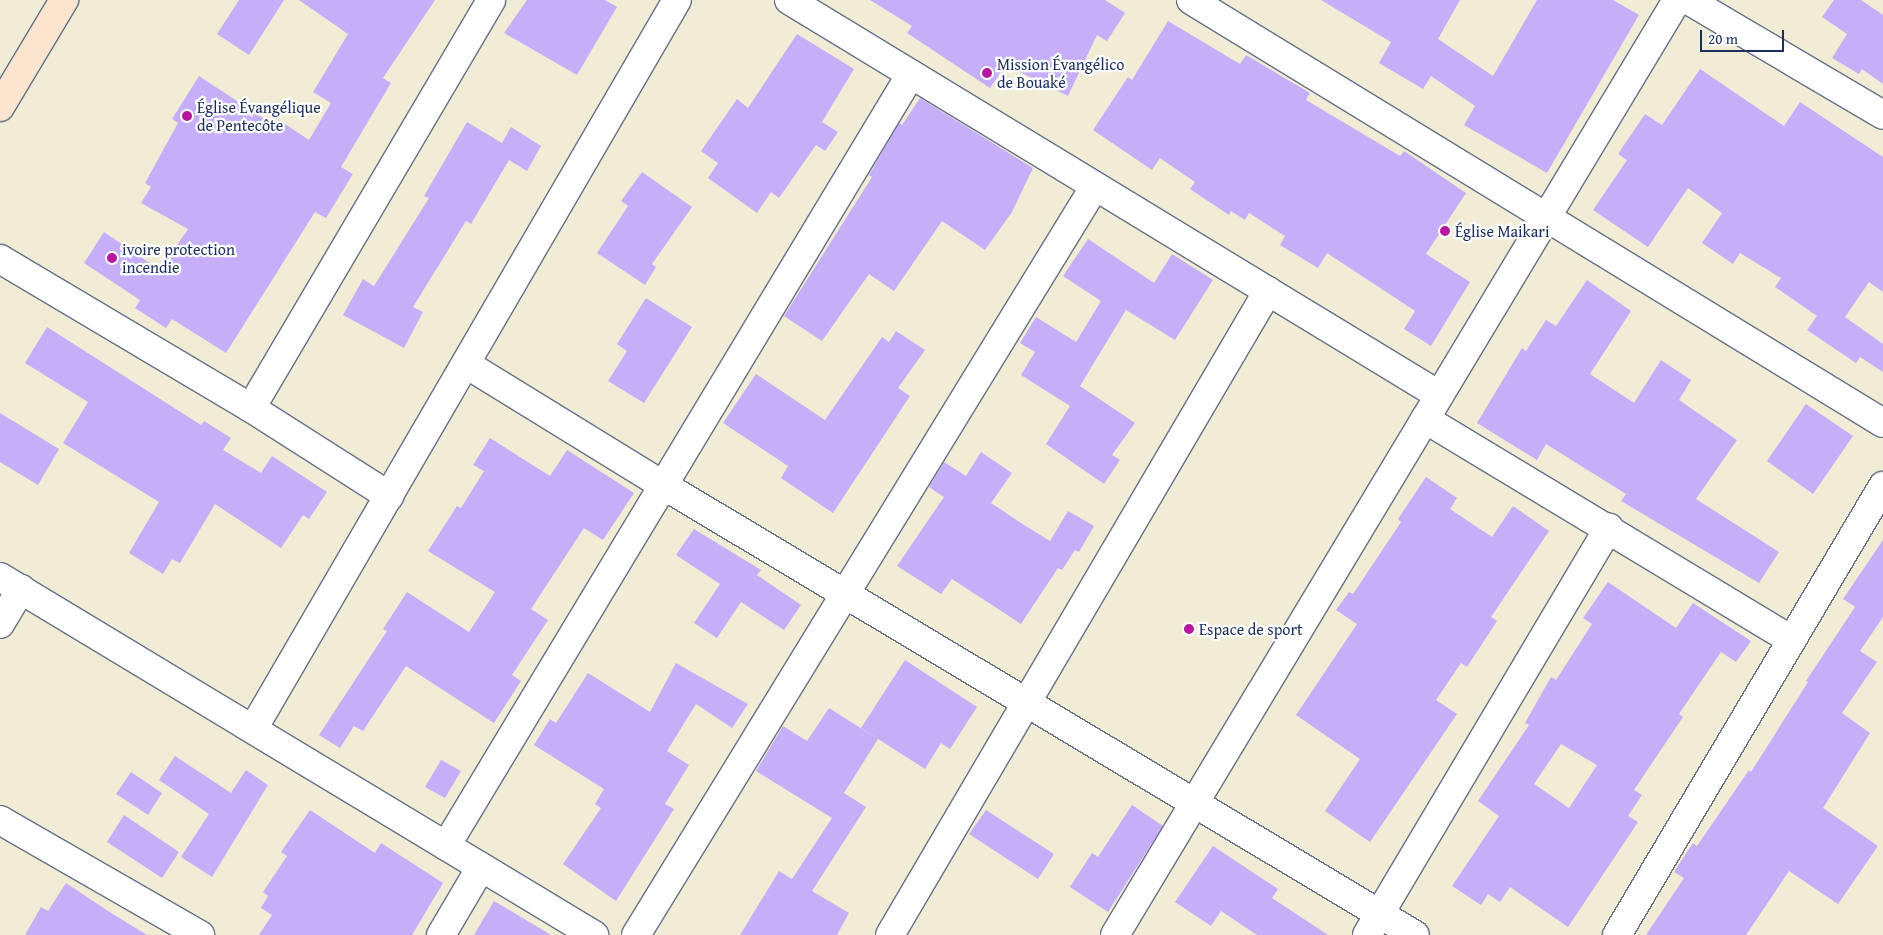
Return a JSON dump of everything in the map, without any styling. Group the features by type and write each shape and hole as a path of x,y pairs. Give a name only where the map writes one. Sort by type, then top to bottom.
{"street":[{"path":"4,94 64,0"},
{"path":"251,408 490,0"},
{"path":"253,729 677,0"},
{"path":"789,0 1440,395"},
{"path":"1191,0 1883,423"},
{"path":"1115,935 1677,0"},
{"path":"1688,0 1883,115"},
{"path":"446,846 912,74"},
{"path":"636,935 1095,186"},
{"path":"0,259 251,408 389,496"},
{"path":"890,935 1268,291"},
{"path":"466,364 663,485 1194,803 1374,924 1415,935"},
{"path":"1425,419 1609,528 1792,640"},
{"path":"1617,935 1883,486"},
{"path":"1374,924 1609,528"},
{"path":"0,624 10,583 594,935"},
{"path":"0,820 200,935"},
{"path":"441,935 481,867"}],"building":[{"path":"239,0 284,0 249,55 217,34"},
{"path":"299,0 435,0 383,78 391,83 341,167 353,174 326,218 315,212 226,353 172,319 166,328 135,308 140,300 84,263 104,232 160,270 188,229 141,203 151,187 145,183 178,123 172,119 199,76 275,126 279,120 309,140 331,103 313,92 348,34"},
{"path":"527,0 605,0 617,7 577,75 504,33"},
{"path":"870,0 1105,0 1125,13 1107,41 1097,35 1068,96 1006,65 990,88 907,33 912,26"},
{"path":"1321,0 1460,0 1438,39 1493,76 1537,0 1613,0 1639,15 1547,173 1464,125 1475,106 1431,76 1423,89 1379,63 1391,42"},
{"path":"1834,0 1861,0 1883,15 1883,84 1862,69 1859,74 1832,58 1847,34 1822,17"},
{"path":"1168,21 1240,64 1246,55 1310,93 1306,100 1400,156 1404,151 1466,193 1426,254 1470,282 1431,346 1404,329 1415,311 1327,253 1318,268 1280,245 1285,236 1249,213 1245,220 1231,211 1229,215 1190,189 1195,182 1160,158 1152,170 1093,130 1128,77 1132,80"},
{"path":"797,34 854,69 822,122 838,132 825,151 816,145 779,198 771,192 757,213 708,178 718,163 701,151 737,99 748,108"},
{"path":"1700,69 1784,126 1800,102 1883,157 1883,292 1869,282 1845,317 1883,344 1883,372 1860,357 1856,363 1807,330 1817,316 1775,287 1781,278 1740,253 1733,264 1702,243 1722,213 1688,188 1648,247 1593,210 1627,160 1618,154 1645,114 1662,125"},
{"path":"920,98 1033,168 1012,212 985,250 942,221 894,291 869,274 822,341 784,316 872,177 869,175 899,123 902,125"},
{"path":"467,122 502,143 511,127 541,146 527,171 509,160 471,224 466,221 413,307 423,312 404,348 343,315 363,279 374,286 429,198 424,196"},
{"path":"642,172 692,207 652,264 656,267 645,285 597,253 628,206 621,201"},
{"path":"1088,239 1154,283 1172,254 1213,280 1175,340 1126,310 1080,386 1135,423 1112,455 1120,460 1104,484 1046,444 1070,406 1021,375 1035,352 1020,343 1036,317 1076,342 1101,301 1063,276"},
{"path":"1587,280 1631,311 1590,374 1634,403 1661,360 1691,380 1679,400 1737,440 1696,499 1779,552 1759,583 1621,501 1626,494 1546,444 1537,460 1477,423 1522,348 1526,351 1546,320 1556,326"},
{"path":"646,298 692,327 644,403 608,381 627,351 617,344"},
{"path":"47,327 201,425 204,421 231,438 223,450 261,473 272,456 327,492 309,519 303,515 281,548 215,504 180,563 172,559 163,574 129,553 159,502 63,443 88,402 25,363"},
{"path":"896,331 925,350 898,388 910,396 833,513 781,478 788,466 723,423 756,374 825,420 882,337 889,342"},
{"path":"1806,404 1853,436 1813,494 1767,461"},
{"path":"0,413 59,449 38,485 0,462"},
{"path":"490,438 550,476 567,450 634,493 603,540 584,528 531,609 548,620 512,675 521,681 494,723 406,666 363,731 354,726 340,748 319,735 387,631 383,629 407,592 469,632 495,592 428,551 457,506 461,508 484,471 473,465"},
{"path":"981,452 1012,473 991,503 1024,525 1050,541 1068,511 1094,526 1079,552 1075,550 1062,570 1058,568 1021,624 952,579 941,594 897,566 944,497 929,487 944,462 966,476"},
{"path":"1426,477 1457,498 1450,509 1492,537 1513,506 1549,531 1491,617 1497,621 1467,667 1461,663 1436,700 1457,714 1370,842 1325,811 1360,759 1296,715 1357,624 1336,610 1349,592 1353,594 1401,522 1398,519"},
{"path":"694,529 761,570 757,575 801,605 784,630 741,602 717,638 694,623 720,584 676,555"},
{"path":"1883,540 1883,617 1860,651 1877,662 1842,713 1870,733 1823,808 1878,846 1838,904 1789,871 1746,935 1646,935 1684,878 1674,872 1693,843 1697,846 1749,770 1751,772 1808,682 1806,681 1855,607 1843,599"},
{"path":"1608,582 1676,628 1693,603 1751,641 1736,662 1721,652 1679,714 1683,717 1634,790 1642,795 1628,816 1638,822 1568,927 1510,887 1500,902 1488,894 1481,905 1452,886 1499,816 1478,801 1529,725 1525,723 1551,677 1556,680 1592,624 1583,618","holes":["1561,744 1597,765 1569,808 1534,784"]},
{"path":"905,660 977,707 950,749 941,743 925,769 861,728"},
{"path":"676,663 748,704 732,728 696,704 667,751 689,765 665,804 674,809 616,901 563,864 601,808 595,804 604,789 534,745 550,719 556,723 588,673 650,712"},
{"path":"829,708 878,739 844,793 866,807 812,891 849,913 837,935 740,935 779,871 792,879 832,818 756,771 783,726 807,741"},
{"path":"175,756 231,793 246,770 268,785 212,877 181,857 209,814 159,780"},
{"path":"441,760 461,771 445,798 425,787"},
{"path":"131,772 162,793 148,815 116,794"},
{"path":"1132,805 1163,826 1108,912 1070,887 1092,853 1098,857"},
{"path":"310,810 375,853 381,843 443,883 412,935 259,935 272,915 261,908 268,896 263,892 287,856 281,852"},
{"path":"986,810 1054,854 1038,879 969,834"},
{"path":"124,815 179,852 162,878 107,842"},
{"path":"1213,846 1278,889 1272,898 1328,935 1257,935 1221,911 1211,926 1175,902"},
{"path":"66,883 147,935 25,935 41,907 48,911"},
{"path":"494,901 551,935 474,935"}],"place":[{"name":"Mission Évangélico de Bouaké","path":"987,73"},
{"name":"Église Évangélique de Pentecôte","path":"187,116"},
{"name":"Église Maikari","path":"1445,231"},
{"name":"ivoire protection incendie","path":"112,258"},
{"name":"Espace de sport","path":"1189,629"}]}
